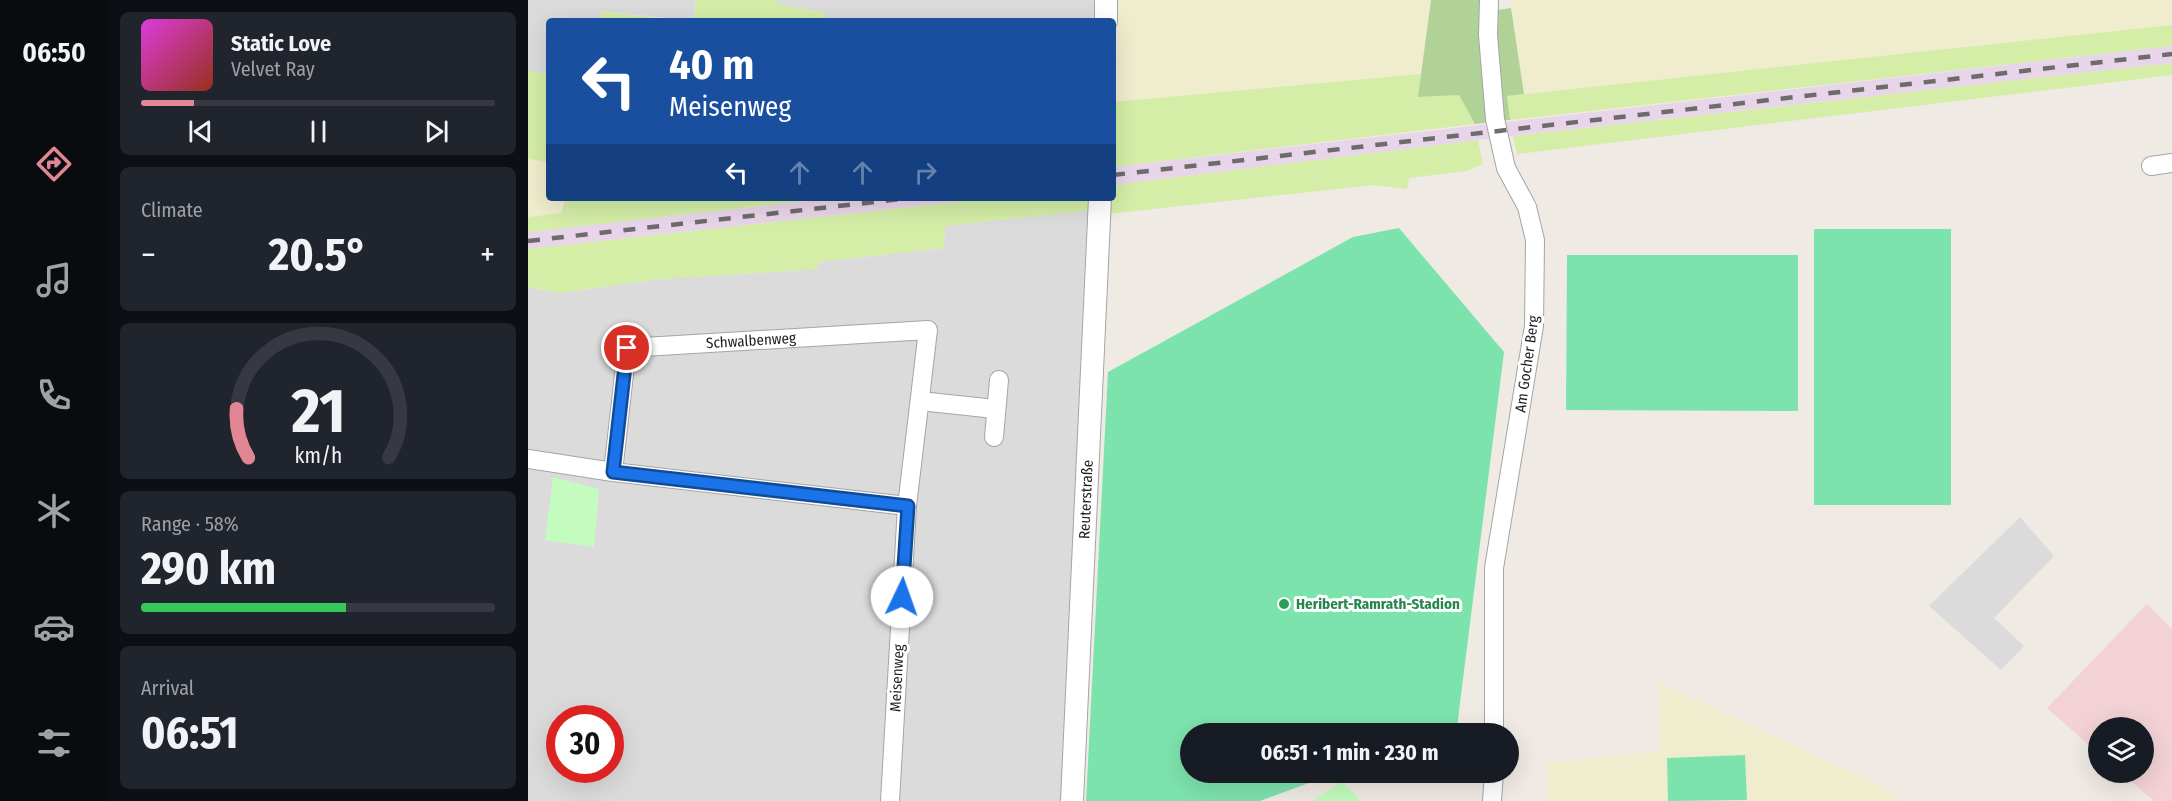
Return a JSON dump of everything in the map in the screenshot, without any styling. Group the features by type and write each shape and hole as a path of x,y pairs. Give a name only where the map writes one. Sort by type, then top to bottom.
{"street":[{"path":"1106,0 1106,18"},
{"name":"Am Gocher Berg","path":"1489,0 1488,35 1494,119 1506,168 1527,207 1535,240 1534,326 1494,568 1494,723"},
{"path":"2151,166 2172,163"},
{"name":"Reuterstraße","path":"1072,801 1100,206"},
{"name":"Schwalbenweg","path":"613,472 627,348 928,330 908,506"},
{"path":"994,437 999,380"},
{"path":"920,401 995,409"},
{"path":"528,459 613,472 908,506"},
{"name":"Meisenweg","path":"890,801 908,506"},
{"path":"1492,801 1493,783"}],"shaded area":[{"path":"528,0 696,0 693,18 665,18 601,11 600,18 546,18 546,74 528,71"},
{"path":"775,0 1092,0 1097,1 1100,18 825,18 825,13 777,4"},
{"path":"1119,0 1431,0 1421,74 1116,102"},
{"path":"1510,0 2172,0 2172,25 1524,94"},
{"path":"2172,46 2172,63 1502,137 1116,185 1116,167"},
{"path":"528,159 546,162 546,201 564,201 562,213 528,217"},
{"path":"808,201 965,201 528,249 528,232"},
{"path":"1091,210 1065,801 528,801 528,287 559,293 661,279 818,269 818,262 944,248 945,226"},
{"path":"2020,517 2054,556 1994,618 2024,646 2001,670 1929,606"},
{"path":"2147,604 2172,629 2172,801 2154,801 2133,783 2154,783 2154,717 2088,717 2088,744 2047,708"},
{"path":"1658,682 1888,789 1899,801 1547,801 1546,763 1660,751"}],"green space":[{"path":"696,0 775,0 778,4 825,13 825,18 693,18"},
{"path":"1431,0 1486,0 1492,122 1475,124 1459,95 1418,97"},
{"path":"1511,8 1524,94 1507,96 1510,120 1499,121 1491,11"},
{"path":"601,11 656,18 600,18"},
{"path":"2172,25 2172,46 1510,120 1507,96"},
{"path":"2172,63 2172,75 1517,154 1513,136"},
{"path":"528,71 546,74 546,162 528,159"},
{"path":"1421,74 1418,97 1459,95 1475,124 1116,167 1116,102"},
{"path":"1478,140 1483,164 1466,171 1409,178 1407,189 1374,185 1108,214 1108,201 1116,201 1116,185"},
{"path":"564,201 808,201 528,232 528,217 562,213"},
{"path":"965,201 1093,201 1093,210 945,226 944,248 818,262 818,269 661,279 559,293 528,287 528,249"},
{"name":"Heribert-Ramrath-Stadion","path":"1399,228 1504,352 1458,723 1180,723 1180,783 1309,783 1260,801 1086,801 1108,372 1353,237"},
{"path":"1814,229 1951,229 1951,505 1814,505"},
{"path":"1567,255 1798,255 1798,411 1566,410"},
{"path":"553,477 599,489 594,547 545,540"},
{"path":"1745,755 1747,800 1668,801 1667,758"},
{"path":"1339,783 1344,783 1361,801 1312,801"}],"railway":[{"path":"1116,175 2172,54"},
{"path":"528,241 883,201"}],"place":[{"name":"Heribert-Ramrath-Stadion","path":"1284,604"}],"route":[{"path":"627,348 613,472 908,506 902,597"}]}
